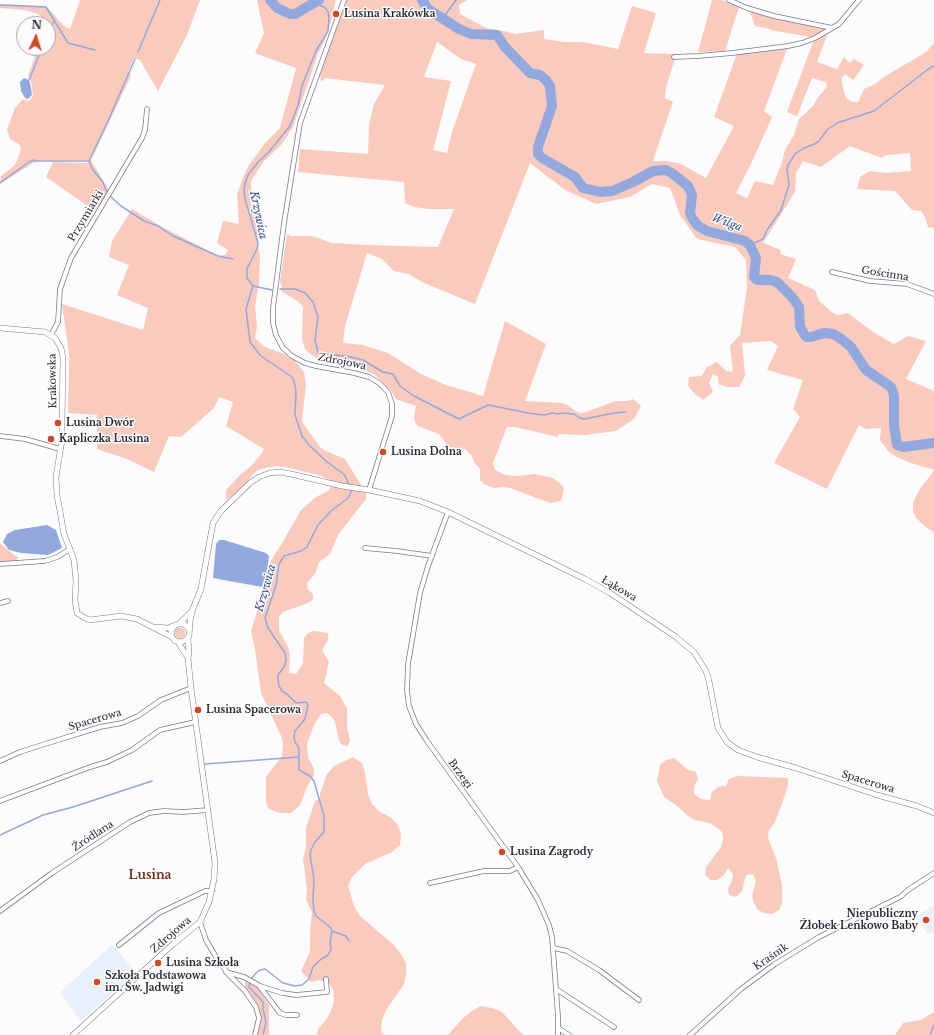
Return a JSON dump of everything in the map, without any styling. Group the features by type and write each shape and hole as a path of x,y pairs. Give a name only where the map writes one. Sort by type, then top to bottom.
{"street":[{"name":"Zdrojowa","path":"344,0 300,123 284,223 273,308 273,323 276,335 283,348 292,356 304,363 369,377 379,383 388,392 392,404 392,416 369,490"},
{"path":"728,0 747,8 774,16 832,28"},
{"path":"674,57 704,56 802,43 815,38 839,24 859,0"},
{"name":"Przymiarki","path":"51,335 58,322 60,289 71,258 142,138 145,130 147,109"},
{"name":"Gościnna","path":"832,272 870,281 907,284 934,294"},
{"path":"0,328 38,331 51,335"},
{"name":"Krakowska","path":"51,335 59,343 62,352 62,423 56,477 57,495 64,534 74,560 76,570 76,609 80,616 95,620 111,617 129,617 137,619 172,637"},
{"path":"0,436 25,439 60,449"},
{"path":"192,611 180,623 173,626 170,631 172,637 178,642 184,642 188,639 190,634 189,629 192,611 201,589 209,538 213,523 221,511 250,483 259,477 270,473 280,472 342,486 369,490"},
{"name":"Łąkowa","path":"369,490 420,501 448,512 596,585 676,636 694,652 706,671 710,680 718,728 727,742 738,750 747,754 796,768"},
{"name":"Brzegi","path":"448,512 420,593 408,664 407,691 409,706 416,724 426,741 518,867 541,907 549,925 554,948 558,1035"},
{"path":"364,548 432,556"},
{"path":"0,564 45,561 57,557 70,549"},
{"path":"0,603 8,601"},
{"path":"180,623 186,624 189,629"},
{"name":"Krakowska","path":"154,627 168,628 173,626"},
{"name":"Zdrojowa","path":"73,1035 172,945 200,922 209,902 212,891 215,862 191,688 188,639"},
{"name":"Zdrojowa","path":"178,642 188,658"},
{"name":"Spacerowa","path":"0,761 20,752 100,727 122,723 138,716 161,700 191,688"},
{"path":"0,801 107,762 132,750 160,730 196,722"},
{"name":"Spacerowa","path":"796,768 877,795 917,806 934,813"},
{"name":"Źródlana","path":"0,911 52,873 130,822 149,813 164,811 183,812 208,810"},
{"path":"430,884 484,871 510,871 518,867"},
{"name":"Kraśnik","path":"690,1035 741,989 775,964 819,937 900,897 934,873"},
{"path":"119,946 159,913 205,891 212,891"},
{"path":"200,922 206,940 216,957 226,972 245,991 256,1007 259,1018 255,1035"},
{"path":"554,948 567,951 599,970 639,1000"},
{"path":"226,972 237,974 258,985 290,995 324,994 328,990 326,979"},
{"path":"258,985 280,1013 283,1015 296,1015"},
{"path":"556,989 614,1027"},
{"path":"558,1028 569,1035"}],"shaded area":[{"path":"80,0 200,0 187,35 158,91 140,60 134,58 128,72 131,76 91,160 109,191 95,211 46,177 53,162 88,163 90,160 41,160 33,163 0,184 1,176 15,165 21,150 20,145 10,139 7,129 15,108 23,99 29,101 33,95 31,81 28,76 35,56 56,56 56,17 63,25 70,29"},
{"path":"257,0 336,0 329,29 319,51 293,127 282,144 264,161 251,181 251,207 258,232 257,240 260,256 259,284 255,306 257,326 255,338 265,347 284,354 295,361 304,372 306,384 302,422 320,447 345,459 366,493 366,499 338,535 330,554 319,562 315,574 307,583 308,590 313,594 313,600 283,612 279,617 279,630 290,654 289,673 296,674 303,663 304,638 308,633 314,631 328,633 328,640 322,650 329,662 324,683 340,696 347,708 347,727 350,740 348,746 342,745 332,717 327,713 321,714 314,725 307,744 308,757 314,769 314,775 307,787 300,805 291,813 280,813 274,811 268,808 266,802 266,777 282,756 283,744 282,738 261,693 251,631 259,605 267,588 270,563 273,557 301,510 316,497 328,491 332,486 330,480 319,475 289,468 277,466 265,468 258,470 253,474 237,493 226,500 226,490 253,464 264,449 226,426 233,402 219,397 214,408 181,437 169,436 154,472 127,459 97,449 97,415 68,413 69,353 62,304 143,330 148,308 117,295 129,265 109,257 112,241 132,209 164,228 219,256 225,255 228,250 217,243 223,221 239,224 237,195 244,175 249,165 265,143 280,128 296,68 255,53 264,33"},
{"path":"347,0 467,0 459,5 460,14 486,28 515,34 544,30 544,39 564,42 583,42 618,49 632,6 656,13 644,53 672,54 673,59 675,59 666,87 665,98 673,102 653,161 679,163 706,178 734,126 714,117 737,53 787,49 764,111 772,117 736,193 747,198 755,181 773,185 785,150 794,135 799,119 813,106 827,87 826,82 812,78 797,116 787,112 813,42 827,35 817,62 837,69 844,57 850,63 854,59 864,65 853,80 845,74 842,77 842,84 846,98 852,102 858,102 864,89 875,84 926,52 934,43 934,228 928,227 925,217 921,211 912,210 895,191 857,189 860,177 870,171 885,173 911,171 910,153 886,155 882,158 850,146 821,167 803,161 796,173 795,192 763,243 781,250 780,254 796,259 788,278 815,290 819,301 833,313 838,315 848,313 873,332 894,344 908,336 926,341 906,379 934,391 934,470 908,462 889,452 880,440 881,428 866,429 859,425 827,489 774,463 800,417 793,409 803,380 767,370 778,346 771,341 742,343 745,376 739,387 727,387 719,384 718,377 713,374 709,383 713,392 703,400 688,386 689,377 702,376 707,367 717,362 726,371 733,372 730,346 740,335 747,288 746,260 735,247 697,239 680,215 670,188 652,184 630,197 596,204 565,190 530,163 475,304 424,283 408,274 394,271 382,259 367,253 345,326 343,343 363,345 388,353 421,374 446,385 483,396 505,321 546,344 525,401 562,403 568,405 577,412 583,413 616,401 628,401 633,399 641,406 634,419 616,431 584,435 558,434 558,437 515,427 507,427 493,463 495,470 505,475 517,476 535,474 553,478 562,485 564,490 561,501 550,503 510,488 494,488 484,484 480,480 480,469 474,462 472,456 465,449 449,447 439,434 418,426 414,417 416,406 396,399 391,390 375,375 360,368 344,366 318,359 309,353 305,349 302,339 303,307 299,302 281,291 282,287 280,282 287,234 291,236 312,236 332,243 438,247 454,209 428,209 414,207 405,203 404,182 298,172 300,149 368,154 369,124 374,104 385,85 325,78 321,82 320,75","holes":["437,42 461,59 476,64 452,132 447,153 433,150 451,81 424,77"]},
{"path":"712,0 722,0 739,7 725,51 698,52"},
{"path":"0,4 46,6 55,16 40,16 25,10 0,8"},
{"path":"750,12 827,30 811,37 770,30 755,26"},
{"path":"934,471 934,532 916,518 913,511 913,503 922,486"},
{"path":"0,543 19,558 11,563 0,564"},
{"path":"180,627 184,629 186,633 184,637 180,639 176,637 174,633 176,629"},
{"path":"353,757 362,763 368,794 372,804 398,825 401,834 400,845 392,852 365,864 352,877 348,886 354,906 360,916 394,945 401,954 406,963 406,974 404,984 386,1010 382,1020 381,1030 384,1035 317,1035 318,1029 326,1020 331,1011 334,1001 333,990 328,982 319,980 311,982 301,971 310,952 312,912 306,900 307,889 303,859 306,847 306,828 315,801 320,798 327,774 334,766"},
{"path":"674,758 687,769 696,772 698,779 694,786 694,794 701,799 710,800 712,792 718,787 726,786 729,779 737,776 788,778 788,786 774,824 769,830 768,838 777,861 782,886 782,903 779,910 772,914 764,913 758,910 752,896 756,881 753,874 746,875 742,891 736,897 729,895 728,888 732,881 733,874 728,868 724,875 717,880 710,880 705,875 706,867 721,847 723,839 722,832 710,823 695,820 688,816 664,797 657,781 660,765 666,760"},
{"name":"Niepubliczny Żłobek Lenkowo Baby","path":"934,906 934,933 927,934 916,916"},
{"name":"Szkoła Podstawowa im. Św. Jadwigi","path":"112,945 136,972 80,1021 60,992"},
{"path":"245,981 257,987 269,1005 269,1035 255,1035 258,1008 257,1004 245,987"},
{"path":"481,1006 502,1012 523,1035 448,1035 463,1018"},
{"path":"934,1012 934,1035 895,1035 903,1023 921,1020"}],"water":[{"path":"24,78 29,80 31,88 32,95 28,99 25,98 21,91 20,82"},
{"path":"47,525 56,530 62,548 48,555 21,553 9,550 3,542 7,534 15,530"},
{"path":"219,540 224,540 266,553 269,556 265,585 262,587 213,578 216,544"}],"waterway":[{"path":"138,52 160,0"},
{"name":"Wilga","path":"270,0 277,8 290,14 295,14 319,0"},
{"name":"Wilga","path":"422,0 427,8 459,29 471,34 497,35 505,47 530,73 540,75 546,80 550,86 552,106 538,147 538,154 542,158 575,177 583,188 600,192 612,191 653,171 666,170 673,174 688,186 692,195 690,213 698,226 707,231 745,241 750,245 756,258 754,277 757,280 770,280 777,282 792,297 799,307 800,327 806,337 824,333 833,334 840,338 851,347 866,370 891,387 894,396 894,425 897,445 903,447 934,443"},
{"path":"443,18 456,0"},
{"name":"Krzywica","path":"253,286 247,278 247,269 257,249 258,243 245,199 245,183 248,175 259,161 268,153 290,126 298,105 302,86 316,51 328,31 328,11 324,7 314,3"},
{"path":"0,5 46,7 68,43 95,50"},
{"path":"29,80 39,56"},
{"path":"107,192 103,182 93,170 89,161 135,59"},
{"path":"750,245 763,239 767,230 781,210 789,185 787,170 788,165 795,154 818,142 828,129 837,123 874,111 934,66"},
{"path":"0,183 34,160 89,161"},
{"path":"110,196 121,206 144,221 158,226 173,236 218,256 233,259"},
{"name":"Krzywica","path":"253,286 246,309 250,342 261,356 292,377 296,391 295,415 302,436 327,462 345,475 349,485"},
{"path":"253,286 272,290"},
{"path":"280,289 295,289 305,293 313,302 318,317 315,340 318,353 363,360 383,372 393,374 400,386 414,396 459,419 488,405 545,415 552,413 574,414 584,419 626,412"},
{"name":"Krzywica","path":"251,979 260,970 265,969 283,983 295,986 302,985 309,979 313,967 328,955 331,949 331,928 316,916 314,912 314,879 310,855 315,842 324,832 324,816 314,781 310,776 299,770 299,748 294,737 295,731 305,719 308,705 306,702 296,703 282,691 279,686 278,675 284,667 286,660 285,653 268,628 265,618 276,585 279,564 284,556 301,551 307,547 318,525 331,511 348,498 351,492 350,489"},
{"path":"205,764 299,757"},
{"path":"0,835 43,815 73,807 152,781"},
{"path":"332,931 346,936 349,941"},
{"name":"Krzywica","path":"250,982 249,987 263,1002 266,1022 263,1035"},
{"path":"930,1035 934,1025"}],"place":[{"name":"Lusina Krakówka","path":"336,14"},
{"name":"Lusina Dwór","path":"58,423"},
{"name":"Kapliczka Lusina","path":"51,439"},
{"name":"Lusina Dolna","path":"383,452"},
{"name":"Lusina Spacerowa","path":"198,710"},
{"name":"Lusina Zagrody","path":"502,852"},
{"name":"Niepubliczny Żłobek Lenkowo Baby","path":"926,920"},
{"name":"Lusina Szkoła","path":"158,963"},
{"name":"Szkoła Podstawowa im. Św. Jadwigi","path":"97,982"}],"district":[{"name":"Lusina","path":"150,876"}]}
